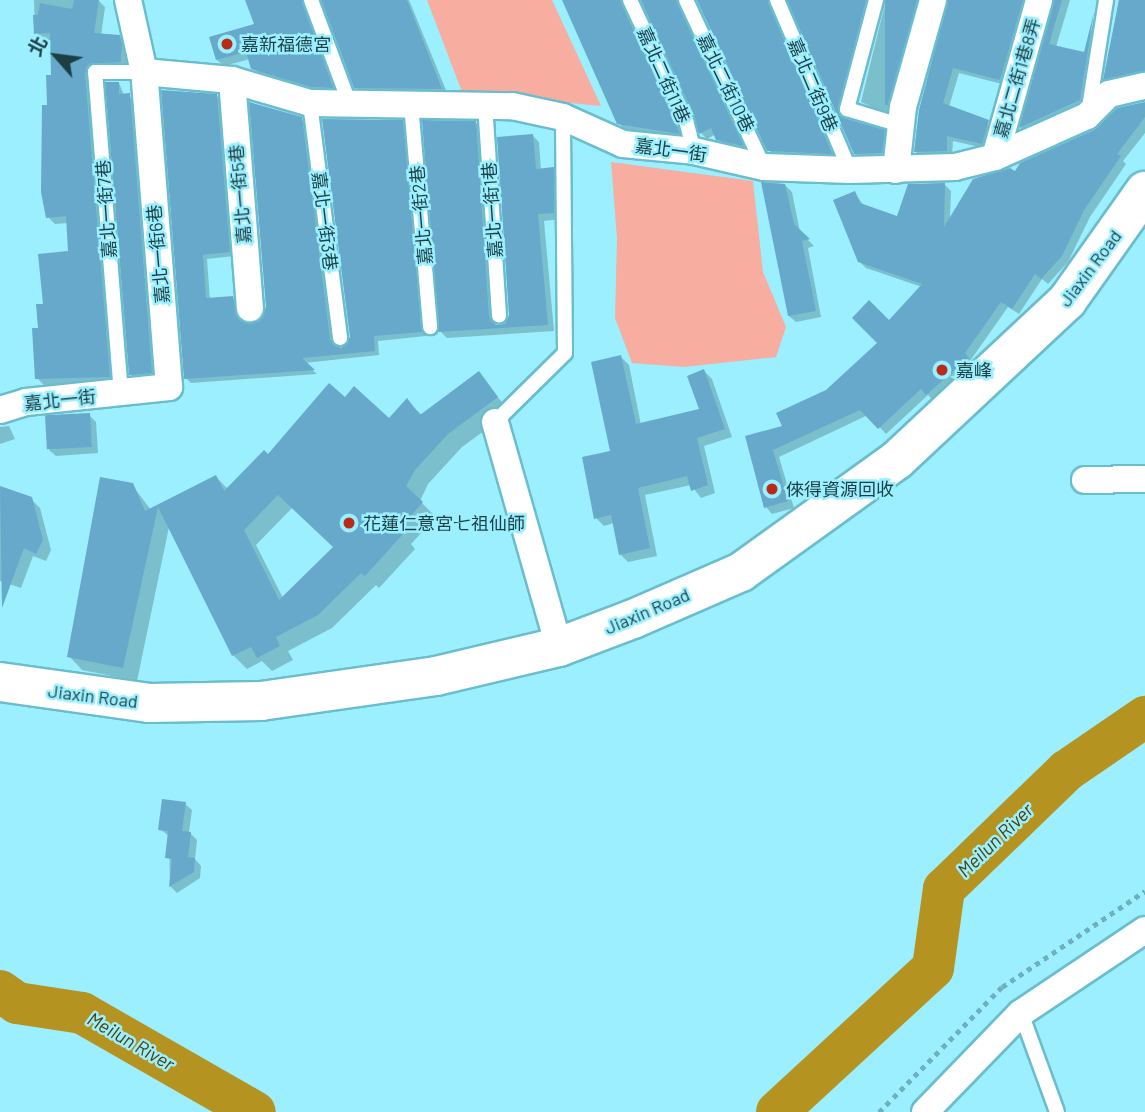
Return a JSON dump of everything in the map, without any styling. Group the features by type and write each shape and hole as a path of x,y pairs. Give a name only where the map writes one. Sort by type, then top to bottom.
{"main road":[{"name":"Jiaxin Road","path":"0,682 149,703 261,702 436,676 559,647 741,572 897,460 1067,301 1143,200"}],"street":[{"path":"128,0 144,72"},
{"path":"896,170 903,107 933,0"},
{"name":"嘉北二街1巷8弄","path":"995,157 1039,0"},
{"name":"嘉北一街","path":"144,72 232,80 310,103 485,104 563,117 623,144 694,151 764,167 850,170 956,167 995,157 1087,116 1109,94 1145,86"},
{"name":"嘉北一街6巷","path":"121,394 169,387 144,72"},
{"name":"嘉北一街5巷","path":"232,80 250,308"},
{"name":"嘉北一街","path":"0,410 26,402 121,394"},
{"path":"495,422 559,647"},
{"path":"1085,480 1145,479"},
{"path":"925,1112 1021,1013 1145,930"}],"lane":[{"path":"311,0 349,102"},
{"name":"嘉北二街11巷","path":"630,0 686,120 694,151"},
{"name":"嘉北二街10巷","path":"686,0 764,167"},
{"name":"嘉北二街9巷","path":"777,0 850,170"},
{"path":"876,0 847,109 900,125 896,170"},
{"path":"1087,116 1106,0"},
{"name":"嘉北一街7巷","path":"121,394 96,72 144,72"},
{"name":"嘉北一街3巷","path":"310,103 340,338"},
{"name":"嘉北一街2巷","path":"411,104 430,327"},
{"name":"嘉北一街1巷","path":"485,104 499,316"},
{"path":"495,422 565,353 563,117"},
{"path":"1021,1013 1057,1112"}],"shaded area":[{"path":"427,0 552,0 601,106 462,92"},
{"path":"611,162 753,181 763,272 786,327 776,357 684,367 632,363 615,318 617,238"}],"building":[{"path":"74,0 99,0 94,33 120,35 122,44 121,62 91,64 85,73 110,377 35,379 32,328 38,328 36,304 43,304 38,254 68,251 66,216 46,218 41,192 42,105 47,105 46,75 51,75 50,33 34,34 33,15 38,15 40,3 72,9"},
{"path":"245,0 302,0 333,88 312,87 251,69 246,52 216,60 209,37 254,24"},
{"path":"321,0 407,0 442,89 354,88"},
{"path":"562,0 620,0 680,134 617,124"},
{"path":"641,0 676,0 744,146 716,140 711,128 699,134"},
{"path":"697,0 768,0 832,154 767,151"},
{"path":"787,0 866,0 838,111 844,118 885,130 882,153 854,154"},
{"path":"885,0 917,0 917,105 885,105"},
{"path":"948,0 1023,0 1000,80 953,68 943,103 989,120 982,144 947,136 947,151 914,152 919,110"},
{"path":"1054,0 1062,0 1049,44 1084,52 1094,12 1080,100 1019,128"},
{"path":"1119,0 1145,0 1145,71 1103,80"},
{"path":"105,82 119,82 119,94 130,93 152,373 129,375"},
{"path":"161,90 217,94 230,252 203,255 206,298 233,296 237,316 244,322 259,321 266,307 249,102 302,117 330,339 341,348 350,337 322,119 403,120 422,332 374,336 375,351 302,358 315,370 184,379"},
{"path":"1145,102 1145,117 1117,154 1121,156 1084,210 1062,256 1041,279 1035,274 1012,309 1001,302 965,353 969,358 926,395 921,389 878,429 860,410 773,450 788,501 764,508 745,436 782,426 776,413 826,390 877,343 852,318 869,300 889,320 922,284 858,262 833,200 855,191 860,203 897,216 908,184 945,183 944,227 973,179 1010,168 1015,171 1020,163 1094,130 1117,108"},
{"path":"422,120 476,121 489,317 495,325 505,324 509,315 497,137 533,134 536,169 554,167 554,213 538,214 548,325 438,332"},
{"path":"761,182 785,184 794,224 810,239 802,241 816,311 788,316"},
{"path":"621,355 636,424 699,409 687,376 704,369 725,429 697,438 708,485 691,491 687,476 638,488 650,548 619,555 611,515 594,519 582,457 610,451 591,362"},
{"path":"479,371 498,397 448,434 415,470 406,486 423,502 398,530 403,534 365,576 361,573 318,615 276,637 280,646 257,658 251,647 232,656 158,507 123,668 67,657 100,477 133,483 145,511 216,475 224,491 264,450 268,454 329,383 345,397 354,386 389,418 407,398 420,415","holes":["278,495 333,547 279,600 244,530"]},
{"path":"90,413 92,447 47,449 45,415"},
{"path":"0,486 32,497 43,540 36,554 24,548 2,608"},
{"path":"162,799 186,802 182,831 191,832 188,857 195,858 194,872 169,887 172,859 165,858 168,831 158,830"}],"waterway":[{"name":"Meilun River","path":"777,1112 933,968 944,889 1066,771 1145,717"},
{"name":"Meilun River","path":"0,991 17,1003 82,1013 255,1112"}],"place":[{"name":"嘉新福德宮","path":"227,44"},
{"name":"嘉峰","path":"942,370"},
{"name":"倈得資源回收","path":"772,489"},
{"name":"花蓮仁意宮七祖仙師","path":"349,523"}]}
